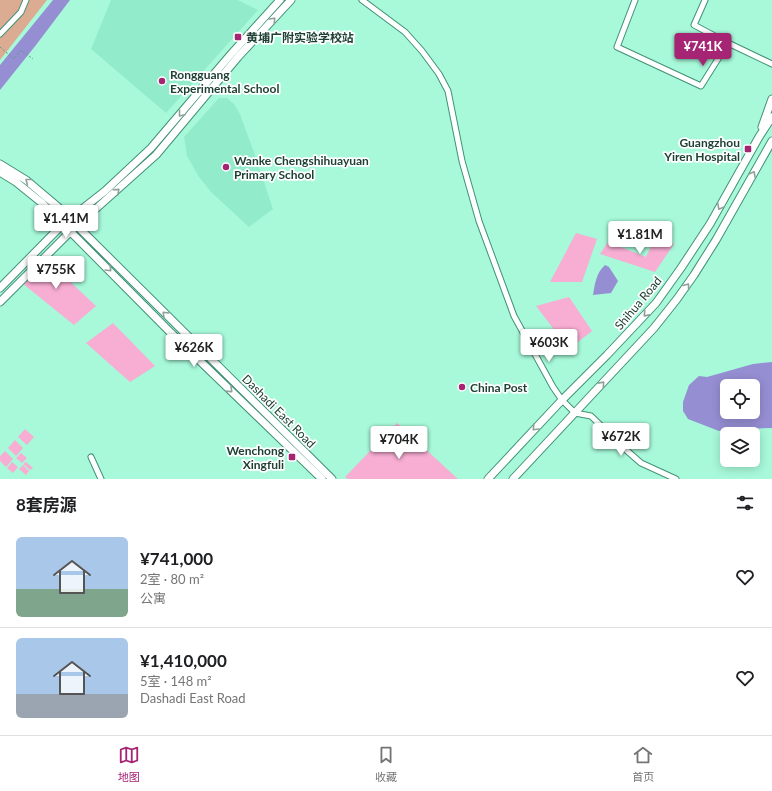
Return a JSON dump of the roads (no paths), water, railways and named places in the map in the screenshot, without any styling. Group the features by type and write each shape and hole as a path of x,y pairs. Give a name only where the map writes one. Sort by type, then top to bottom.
{"main road":[{"path":"0,288 63,224 106,191 151,148 232,53 280,0"},
{"path":"0,302 71,231 156,155 238,57 291,0"},
{"path":"759,136 772,99"},
{"name":"Shihua Road","path":"488,479 656,303 710,224 759,136 772,117"},
{"path":"513,479 654,328 677,300 716,240 772,141"},
{"name":"Dashadi East Road","path":"0,164 26,180 78,226 332,479"},
{"name":"Dashadi East Road","path":"0,172 16,182 37,199 71,231 170,332 322,479"}],"street":[{"path":"0,34 21,12 26,0"},
{"path":"362,0 405,32 435,68 448,91 462,162 479,221 514,316 553,387 562,400 575,413 591,416 641,463 676,479"},
{"path":"635,0 617,47 702,86 728,43"},
{"path":"705,0 694,25 772,64"},
{"path":"91,457 101,479"}],"place":[{"name":"黄埔广附实验学校站","path":"238,37"},
{"name":"Rongguang Experimental School","path":"162,81"},
{"name":"Guangzhou Yiren Hospital","path":"748,149"},
{"name":"Wanke Chengshihuayuan Primary School","path":"226,167"},
{"name":"China Post","path":"462,387"},
{"name":"Wenchong Xingfuli","path":"292,457"}]}
